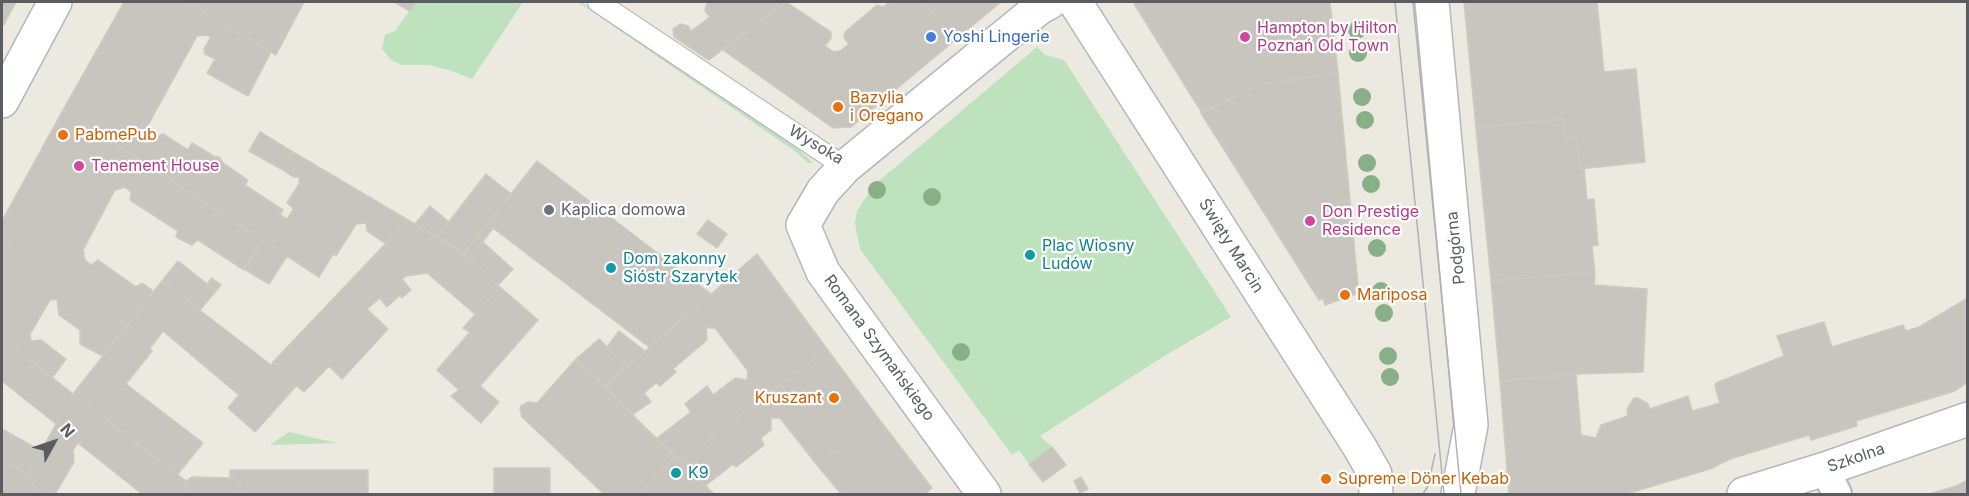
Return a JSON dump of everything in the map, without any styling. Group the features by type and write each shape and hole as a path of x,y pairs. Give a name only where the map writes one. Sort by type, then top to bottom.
{"street":[{"path":"2,101 55,2"},
{"name":"Wysoka","path":"845,167 1029,16 1050,2"},
{"name":"Święty Marcin","path":"1075,2 1359,446 1375,474 1376,495"},
{"name":"Podgórna","path":"1432,2 1472,425 1458,495"},
{"name":"Romana Szymańskiego","path":"845,167 823,191 803,225 823,272 984,495"},
{"name":"Szkolna","path":"1744,495 1831,482 1968,419"}],"lane":[{"name":"Wysoka","path":"598,2 845,167"}],"green space":[{"path":"416,2 523,2 472,79 429,65 402,65 391,60 382,49 385,35 395,31"},
{"path":"578,2 694,79 698,77 797,148 813,163 808,163 795,151"},
{"path":"1037,47 1045,55 1064,60 1231,317 1161,358 1040,436 1052,447 1029,464 1019,450 1012,455 860,249 855,223 857,211 873,186"},
{"path":"289,432 337,443 270,445"}],"building":[{"path":"2,2 16,2 2,28"},
{"path":"124,2 186,2 271,52 248,96 207,73 215,59 205,54 204,49 211,37 197,36 147,127 152,139 163,134 188,150 192,143 215,157 219,157 223,163 248,180 245,185 283,210 280,215 287,219 293,210 287,203 299,184 299,177 293,177 283,170 293,152 408,220 386,244 367,231 366,223 356,224 336,256 333,254 319,277 63,110"},
{"path":"186,2 304,2 276,55"},
{"path":"394,2 416,2 410,11"},
{"path":"707,2 784,3 709,60 674,37 673,29 680,24 688,26 691,31 710,17 705,11"},
{"path":"786,2 831,32 831,38 825,46 834,52 840,51 849,44 844,38 845,32 877,5 883,7 889,2 923,2 955,40 851,127 833,128 723,50"},
{"path":"923,2 1001,2 955,40"},
{"name":"Hampton by Hilton Poznań Old Town","path":"1133,2 1330,2 1338,73 1258,85 1202,113"},
{"path":"1464,2 1597,2 1604,72 1636,69 1645,162 1580,169 1577,136 1565,138 1563,119 1476,128"},
{"name":"Don Prestige Residence","path":"1338,73 1358,286 1354,288 1356,294 1325,305 1323,298 1319,300 1201,113 1258,85"},
{"path":"63,110 262,240 244,270 198,240 192,245 176,237 178,231 130,200 131,192 125,187 115,190 83,250 85,260 91,265 98,260 136,287 142,283 152,290 127,326 2,242 2,221"},
{"path":"1563,119 1565,138 1577,136 1580,169 1584,169 1587,200 1594,199 1598,245 1592,246 1595,275 1582,273 1491,281 1476,128"},
{"path":"260,132 293,152 283,170 249,151"},
{"name":"Dom zakonny Sióstr Szarytek","path":"537,161 711,294 649,347 493,228 483,242 477,237"},
{"path":"486,174 511,194 464,254 437,237"},
{"path":"430,206 449,222 437,237 415,224"},
{"path":"408,220 458,249 500,287 475,314 427,273 406,276 402,279 411,290 402,298 400,295 387,307 380,298 367,309 388,329 342,379 329,366 304,392 273,362"},
{"path":"708,220 727,234 717,248 697,234"},
{"path":"477,237 513,269 498,285 464,254"},
{"path":"262,240 287,256 269,284 244,269"},
{"path":"2,242 127,326 103,356 80,344 80,330 59,315 57,299 50,300 30,334 31,341 41,340 66,359 52,378 2,338"},
{"path":"757,254 827,349 681,461 657,438 691,412 685,404 707,386 713,395 735,378 747,380 748,371 715,328 706,328 707,340 673,369 676,372 660,386 656,383 644,393 651,402 633,414 605,386"},
{"path":"178,261 216,291 200,310 162,281"},
{"path":"1582,273 1595,275 1594,285 1647,289 1643,372 1576,374 1500,381 1491,281"},
{"path":"212,278 221,285 216,291 207,284"},
{"path":"162,281 271,365 273,362 298,384 255,432 228,408 239,395 163,331 150,348 152,351 126,384 203,443 177,475 73,394"},
{"path":"500,287 538,320 480,386 499,402 481,423 451,396 459,390 437,370 470,332 463,328"},
{"path":"1968,298 1968,382 1955,391 1856,421 1857,426 1811,440 1809,435 1730,459 1710,469 1626,494 1509,494 1500,381 1576,374 1581,435 1596,438 1601,425 1628,416 1627,409 1634,398 1648,404 1650,409 1688,396 1692,411 1720,403 1716,383 1784,356 1777,336 1824,322 1832,347 1903,325 1906,331 1919,327"},
{"path":"619,331 645,351 627,366 607,347"},
{"path":"2,338 73,394 56,424 2,381"},
{"path":"599,339 627,366 605,386 576,359"},
{"path":"827,349 879,419 817,465 780,418 771,418 771,430 761,438 764,445 736,467 733,464 705,486 681,461"},
{"path":"576,359 675,457 640,494 604,494 522,417 521,406 528,402 537,403"},
{"path":"73,394 186,481 186,494 142,494 78,443 73,450 74,462 55,494 38,494 28,474"},
{"path":"879,419 932,488 925,494 841,494 817,465"},
{"path":"2,429 41,451 28,474 2,460"},
{"path":"1052,447 1066,465 1043,482 1029,464"},
{"name":"K9","path":"675,457 681,461 714,494 640,494"},
{"path":"2,460 28,474 38,494 2,494"},
{"path":"494,468 550,468 550,494 494,494"},
{"path":"230,470 368,470 368,494 240,494 240,485 235,478 230,478"},
{"path":"192,477 235,478 240,485 240,494 186,494 186,481"},
{"path":"1081,477 1088,489 1080,493 1074,481"},
{"path":"1968,480 1968,494 1929,494 1956,486"}],"tram line":[{"path":"1395,2 1444,494"},
{"path":"1413,2 1461,494"},
{"path":"1423,494 1428,486 1435,454"}],"place":[{"name":"Yoshi Lingerie","path":"931,37"},
{"name":"Hampton by Hilton Poznań Old Town","path":"1245,37"},
{"name":"Bazylia i Oregano","path":"838,107"},
{"name":"PabmePub","path":"63,135"},
{"name":"Tenement House","path":"79,166"},
{"name":"Kaplica domowa","path":"549,210"},
{"name":"Don Prestige Residence","path":"1310,221"},
{"name":"Plac Wiosny Ludów","path":"1030,255"},
{"name":"Dom zakonny Sióstr Szarytek","path":"611,268"},
{"name":"Mariposa","path":"1345,295"},
{"name":"Kruszant","path":"834,398"},
{"name":"K9","path":"676,473"},
{"name":"Supreme Döner Kebab","path":"1326,479"}]}
